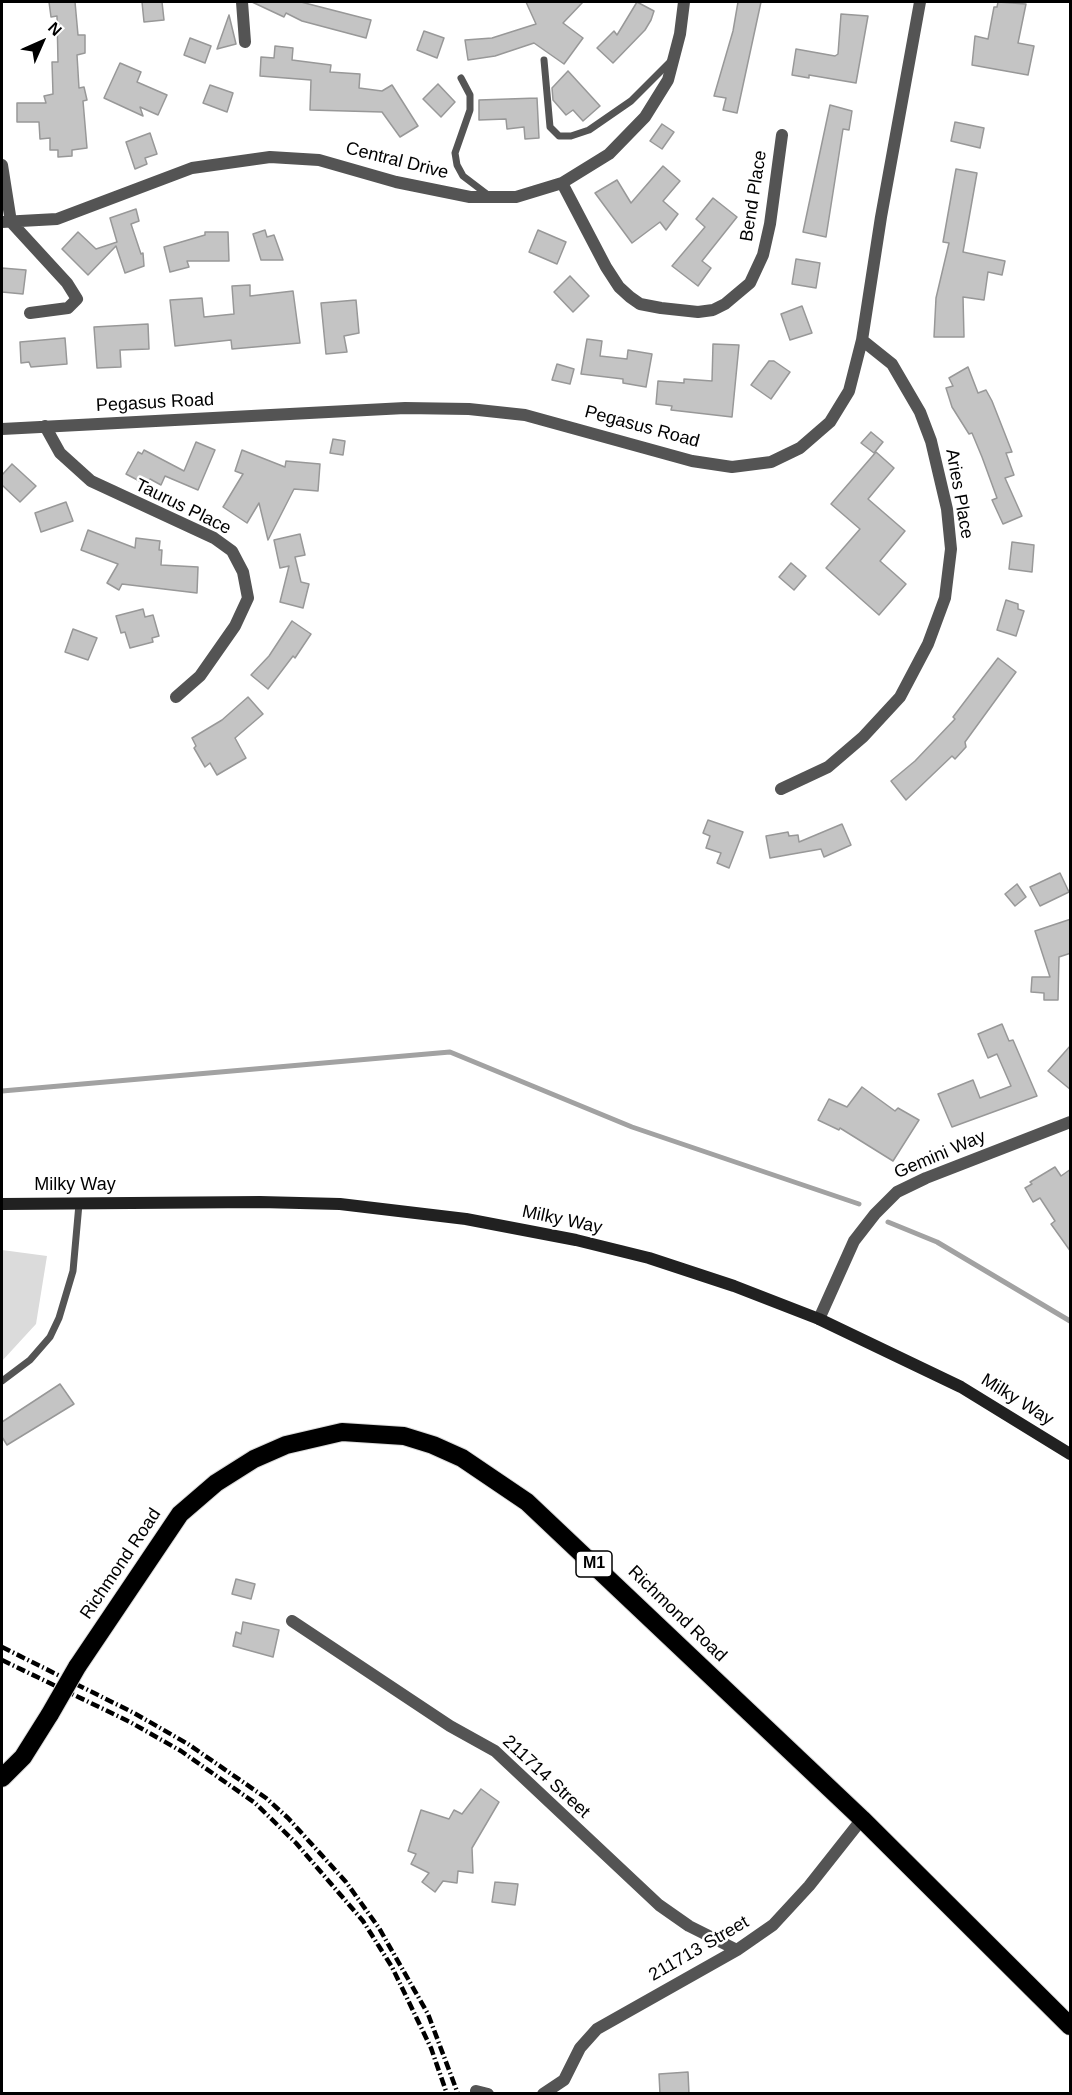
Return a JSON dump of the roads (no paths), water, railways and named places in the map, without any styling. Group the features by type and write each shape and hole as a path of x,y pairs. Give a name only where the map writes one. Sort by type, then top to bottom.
{"highway":[{"name":"Richmond Road","path":"2,1778 23,1757 77,1667 180,1514 216,1483 254,1459 286,1445 317,1436 368,1432 404,1436 462,1458 527,1502 862,1819 1071,2026"}],"street":[{"path":"242,2 245,42"},
{"name":"Central Drive","path":"6,222 57,219 192,168 270,157 319,160 396,182 470,196 516,197 562,183 609,154 645,117 668,80 684,2"},
{"name":"Pegasus Road","path":"2,429 405,408 469,409 525,415 692,461 732,467 771,462 800,448 830,422 849,391 862,340 881,217 920,2"},
{"name":"Bend Place","path":"562,183 606,267 619,287 630,297 640,304 661,309 698,312 713,310 737,295 755,273 770,224 782,135"},
{"path":"2,165 6,222 76,294 77,299 68,308 30,313"},
{"name":"Aries Place","path":"781,789 828,767 863,737 900,697 928,644 945,598 950,539 947,509 931,441 920,412 892,363 862,340"},
{"name":"Taurus Place","path":"45,426 60,453 91,481 214,538 232,551 243,572 248,598 235,626 200,676 176,697"},
{"name":"Gemini Way","path":"819,1319 854,1241 875,1214 897,1192 926,1178 1071,1122"},
{"name":"Milky Way","path":"2,1204 260,1202 340,1204 466,1219 576,1240 649,1258 734,1286 819,1319 961,1387 1071,1454"},
{"name":"211714 Street","path":"292,1621 450,1726 495,1751 659,1905 689,1926 737,1950"},
{"name":"211713 Street","path":"543,2094 564,2080 580,2048 597,2029 737,1950 788,1910 862,1819"}],"lane":[{"path":"544,60 550,127 560,136 571,136 589,130 631,100 674,57"},
{"path":"461,78 470,95 470,111 455,153 457,165 463,176 490,197"},
{"path":"2,1381 30,1360 50,1337 59,1318 73,1271 79,1204"}],"waterway":[{"path":"2,1091 450,1052 632,1127 859,1204"},
{"path":"888,1222 937,1242 1070,1321"}],"railway":[{"path":"2,1647 134,1713 188,1744 266,1798 288,1818 346,1882 379,1928 428,2014 458,2094"},
{"path":"2,1660 130,1722 181,1751 255,1803 296,1843 363,1921 392,1967 431,2048 447,2094"}]}
